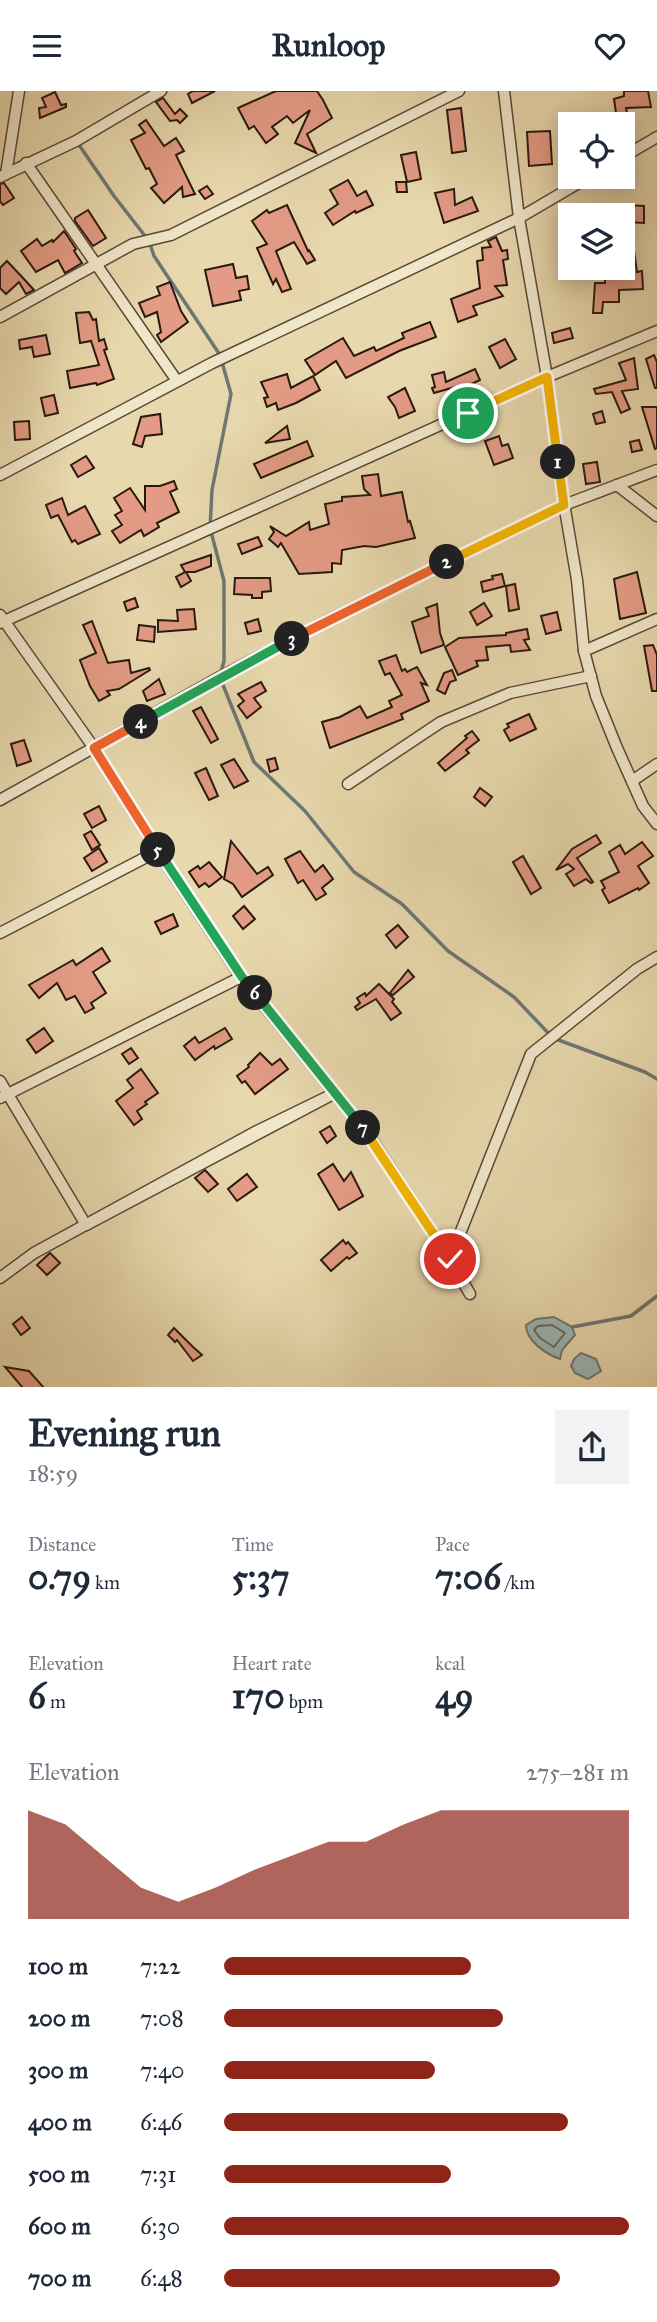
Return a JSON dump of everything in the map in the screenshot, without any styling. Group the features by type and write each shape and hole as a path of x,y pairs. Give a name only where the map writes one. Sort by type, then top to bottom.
{"street":[{"path":"3,176 19,91"},
{"path":"3,176 76,141 161,91"},
{"path":"0,317 133,244 171,235 459,91"},
{"path":"504,91 519,218 547,377 577,580 584,650 596,696 643,806 657,824"},
{"path":"635,150 657,137"},
{"path":"26,163 177,381"},
{"path":"0,475 177,381 519,218 569,189"},
{"path":"470,1294 368,1134 242,977 158,851 94,748 1,620 547,377 657,331"},
{"path":"0,800 267,652 564,505 657,470"},
{"path":"617,485 657,516"},
{"path":"584,650 657,619"},
{"path":"348,784 441,722 510,693 591,676"},
{"path":"632,781 657,764"},
{"path":"0,933 158,851"},
{"path":"450,1259 531,1054 637,969 657,957"},
{"path":"4,1096 242,977"},
{"path":"0,1081 4,1096 86,1224"},
{"path":"0,1278 34,1253 86,1224 257,1131 335,1093"}],"water":[{"path":"554,1317 572,1327 575,1335 562,1350 560,1359 533,1341 526,1325 536,1319"},
{"path":"581,1353 596,1359 601,1371 588,1379 575,1373 571,1366"}],"building":[{"path":"193,91 215,91 192,103 188,94"},
{"path":"276,91 317,91 323,100 332,118 307,134 316,153 295,143 310,110 293,123 287,116 272,127 278,134 266,143 254,126 249,129 238,108"},
{"path":"624,91 648,91 651,107 626,108 627,112 616,112 614,99 624,96"},
{"path":"55,92 61,105 66,104 66,107 40,118 39,108 46,107 42,98"},
{"path":"163,98 175,114 180,109 187,116 180,123 177,120 170,121 156,102"},
{"path":"461,108 466,151 452,153 447,110"},
{"path":"146,120 164,146 176,138 184,151 176,155 195,194 183,197 182,187 164,203 151,188 157,184 131,140 145,133 139,125"},
{"path":"550,131 552,164 529,166 527,132"},
{"path":"416,152 421,179 407,182 401,155"},
{"path":"348,180 357,196 366,191 373,205 356,213 355,211 333,225 325,213 338,204 330,190"},
{"path":"396,182 406,182 407,192 397,192"},
{"path":"4,183 14,198 3,205 0,201 0,184"},
{"path":"207,186 213,194 205,199 199,191"},
{"path":"454,189 455,205 472,197 478,211 444,223 435,193"},
{"path":"287,205 308,251 315,260 307,264 294,242 276,251 291,289 282,292 276,279 273,284 257,248 267,244 252,221 267,210 269,213"},
{"path":"635,205 644,206 644,223 635,222"},
{"path":"88,210 106,238 93,246 75,221 75,218"},
{"path":"64,231 82,263 65,273 58,260 36,272 21,251 37,239 42,246 52,240 53,242"},
{"path":"496,237 502,251 507,250 508,259 503,260 507,285 495,286 503,296 473,306 477,315 458,322 451,299 480,288 477,261 483,260 482,248 491,247 488,241"},
{"path":"635,258 637,272 642,271 643,289 619,290 619,302 603,302 602,313 593,313 595,283 605,283 605,280 635,280"},
{"path":"7,261 34,290 26,294 19,282 6,294 0,288 0,268"},
{"path":"233,264 236,278 247,276 249,289 239,291 241,300 213,306 205,270"},
{"path":"170,282 188,322 161,342 157,335 161,332 157,312 145,317 139,303 160,295 157,287"},
{"path":"89,312 93,320 96,319 99,341 104,339 107,349 104,350 114,379 97,385 70,388 67,371 99,365 91,341 80,343 76,313"},
{"path":"430,322 436,337 399,351 346,378 336,361 315,375 305,360 343,338 354,356 374,347 376,351 404,338 402,333"},
{"path":"570,328 573,338 554,343 552,333"},
{"path":"46,335 50,354 34,357 32,347 20,349 19,340"},
{"path":"505,339 516,359 500,368 489,347"},
{"path":"654,355 657,362 657,388 646,359"},
{"path":"634,358 638,389 622,391 630,409 621,413 612,392 596,394 594,389 626,380 619,363"},
{"path":"475,369 480,380 463,388 462,385 434,393 432,375 444,372 446,382"},
{"path":"287,374 291,388 313,376 320,390 278,410 276,403 267,407 264,398 268,397 261,382"},
{"path":"405,388 415,411 399,418 388,397"},
{"path":"54,395 58,413 45,416 41,398"},
{"path":"642,407 657,407 655,449"},
{"path":"602,411 605,422 596,424 593,414"},
{"path":"160,414 162,434 145,436 142,447 133,444 141,417"},
{"path":"29,421 30,439 15,440 14,422"},
{"path":"287,426 290,439 265,443"},
{"path":"499,436 502,446 508,444 513,458 494,465 485,441"},
{"path":"639,440 642,450 632,452 630,442"},
{"path":"307,441 313,456 261,478 254,464"},
{"path":"86,456 94,468 78,477 71,465"},
{"path":"597,462 600,482 586,484 583,464"},
{"path":"378,474 381,496 402,492 408,522 410,521 415,538 376,547 342,550 341,564 332,563 332,572 299,574 281,543 278,547 269,539 274,532 270,526 286,536 309,522 310,530 329,524 325,504 342,501 342,497 370,495 364,489 362,476"},
{"path":"174,481 177,489 170,492 179,512 157,523 159,527 144,536 141,530 120,543 112,531 122,525 115,515 122,511 114,498 130,488 145,510 145,486 160,486"},
{"path":"62,498 68,515 85,506 100,534 78,544 75,540 72,542 58,515 51,518 46,505"},
{"path":"258,537 262,546 242,554 238,544"},
{"path":"211,555 211,566 195,572 186,572 191,581 181,587 176,577 185,572 181,565"},
{"path":"637,572 646,613 620,619 614,579"},
{"path":"502,574 505,586 483,592 481,582"},
{"path":"235,578 270,578 271,591 262,592 262,598 234,594"},
{"path":"515,584 519,609 509,611 506,586"},
{"path":"135,598 138,607 127,611 124,602"},
{"path":"484,603 492,616 477,625 470,612"},
{"path":"437,604 444,645 421,653 412,622 429,616 426,608"},
{"path":"194,609 196,629 158,632 158,620 178,621 177,610"},
{"path":"557,612 561,630 546,634 541,616"},
{"path":"258,619 261,631 248,634 245,623"},
{"path":"92,621 108,663 129,660 131,673 149,668 150,670 119,689 107,691 110,695 99,701 80,660 96,653 83,625"},
{"path":"139,625 155,627 154,642 137,640"},
{"path":"527,629 529,639 524,640 530,650 511,652 510,645 486,647 488,660 476,661 478,666 458,675 445,647 459,638 506,635"},
{"path":"653,645 657,655 657,691 652,691 644,646"},
{"path":"396,655 402,671 405,669 407,672 417,667 427,685 421,683 429,701 401,714 403,719 330,748 322,722 340,717 360,706 367,718 392,707 389,701 402,695 390,673 385,675 379,661"},
{"path":"452,670 456,680 450,682 445,694 437,690 444,673"},
{"path":"159,679 165,694 147,701 143,691"},
{"path":"261,682 266,691 254,698 261,707 247,718 238,706 244,701 238,694"},
{"path":"201,707 218,739 211,743 193,711"},
{"path":"529,714 536,729 510,741 504,730 509,727 507,724"},
{"path":"472,731 479,740 466,750 469,753 445,771 438,763"},
{"path":"24,740 31,761 17,766 11,744"},
{"path":"275,758 278,769 270,772 267,760"},
{"path":"234,759 248,781 234,788 221,765"},
{"path":"206,768 218,796 209,800 195,773"},
{"path":"480,788 492,797 485,806 474,797"},
{"path":"99,806 106,820 92,828 84,814"},
{"path":"91,831 100,845 92,850 84,835"},
{"path":"596,835 601,843 577,858 593,882 586,879 574,886 566,874 574,869 568,864 556,870 572,849"},
{"path":"231,841 257,874 268,867 273,875 242,897 233,884 224,879"},
{"path":"642,842 653,856 638,866 649,883 609,903 602,890 605,888 601,881 619,872 609,852 620,845 625,854"},
{"path":"99,848 107,862 92,871 84,858"},
{"path":"300,851 315,872 323,865 333,879 322,888 326,894 316,900 303,880 298,883 285,859"},
{"path":"523,856 541,888 531,894 513,862"},
{"path":"209,862 222,877 209,887 205,883 199,887 189,872 198,866 200,869"},
{"path":"244,906 255,919 243,929 233,916"},
{"path":"173,914 178,926 161,934 155,922"},
{"path":"398,925 408,937 396,948 386,935"},
{"path":"102,948 110,961 93,972 106,993 91,1003 94,1008 85,1013 75,996 66,1000 57,983 39,998 29,985 73,960 76,965"},
{"path":"408,970 414,977 393,995 390,993"},
{"path":"379,984 394,999 392,1002 401,1013 391,1020 376,999 357,1010 355,1007 360,1003 357,998 365,993 366,996"},
{"path":"44,1028 53,1041 36,1053 27,1040"},
{"path":"225,1028 232,1039 215,1049 214,1046 195,1060 184,1046 195,1037 199,1043"},
{"path":"131,1048 138,1058 129,1064 122,1054"},
{"path":"260,1053 272,1065 280,1059 288,1069 255,1094 245,1081 242,1083 237,1076 249,1067"},
{"path":"141,1069 158,1093 137,1111 142,1119 134,1125 116,1101 133,1088 127,1080"},
{"path":"330,1126 336,1136 327,1143 320,1132"},
{"path":"333,1164 344,1181 351,1172 363,1196 339,1210 318,1174"},
{"path":"205,1170 218,1184 208,1192 195,1178"},
{"path":"247,1174 257,1187 237,1201 228,1189"},
{"path":"343,1240 357,1253 349,1259 347,1257 331,1271 321,1260"},
{"path":"50,1253 60,1263 47,1275 37,1265"},
{"path":"22,1317 30,1328 21,1335 13,1324"},
{"path":"174,1328 202,1355 193,1361 177,1340 175,1342 168,1335"},
{"path":"5,1367 29,1371 43,1387 22,1387"}],"waterway":[{"path":"77,142 149,241 154,256 220,355 231,394 212,490 210,528 224,581 224,661 221,672"},
{"path":"221,680 254,762 305,811 354,872 402,904 448,951 514,997 553,1038 645,1072 657,1079"},
{"path":"572,1327 631,1316 657,1296"}],"route":[{"path":"450,1259 368,1134 242,977 158,851 94,748 267,652 564,505 547,377 468,413"}]}
